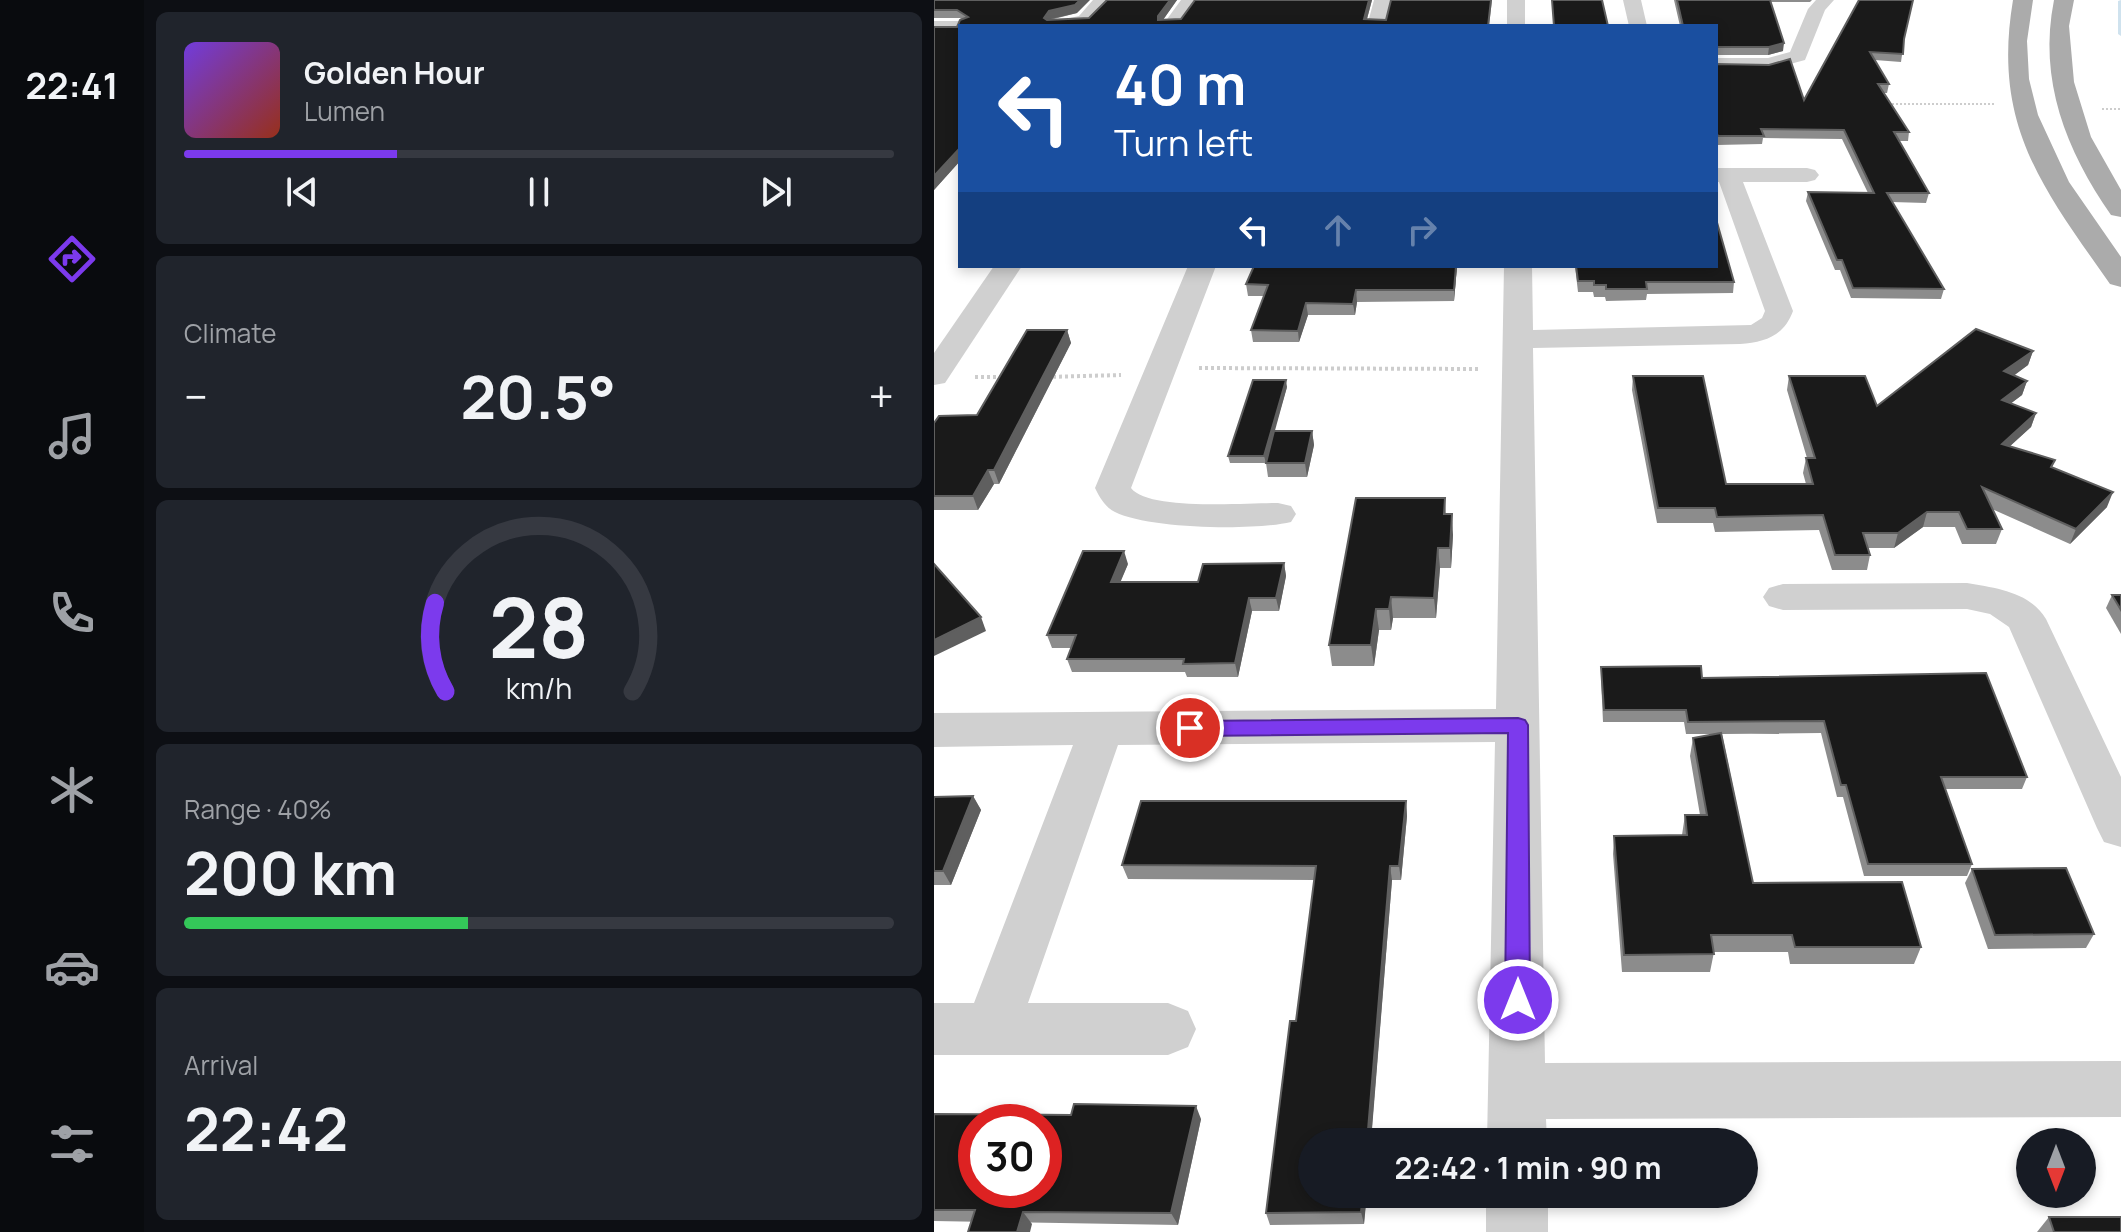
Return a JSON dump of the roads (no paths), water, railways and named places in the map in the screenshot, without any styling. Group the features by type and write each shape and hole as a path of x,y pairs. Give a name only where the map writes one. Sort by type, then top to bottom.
{"main road":[{"path":"2023,0 2019,22 2018,85 2032,135 2058,191 2121,278"},
{"path":"2064,0 2057,24 2057,46 2067,105 2093,163 2121,209"}],"street":[{"path":"1067,24 1085,20 1103,0"},
{"path":"1172,24 1190,0"},
{"path":"1377,24 1383,0"},
{"path":"1516,0 1516,24"},
{"path":"1632,0 1638,24"},
{"path":"1718,64 1768,64 1798,56 1817,9 1825,0"},
{"path":"934,27 958,27"},
{"path":"1518,354 1753,335 1767,330 1776,322 1779,311 1722,175 1807,175"},
{"path":"934,376 1007,268"},
{"path":"1201,268 1113,488 1120,500 1136,508 1161,512 1278,514"},
{"path":"1518,268 1517,1117 2121,1089"},
{"path":"1783,597 1967,596 2002,603 2026,619 2121,828"},
{"path":"934,730 1518,725"},
{"path":"992,1028 1101,729"},
{"path":"934,1029 1168,1029"},
{"path":"1517,1208 1517,1232"}],"waterway":[{"path":"2121,1 2121,34"}]}
